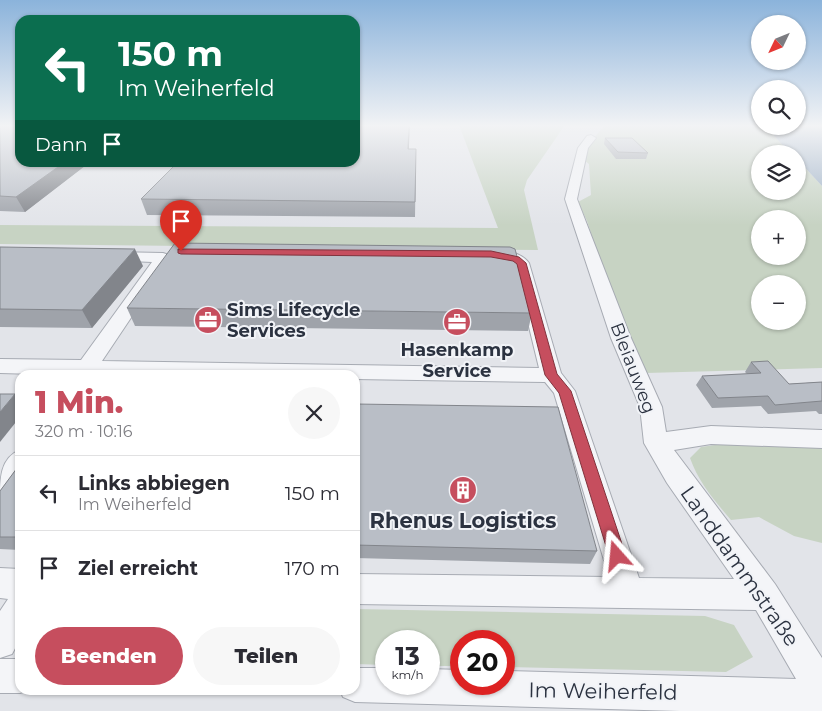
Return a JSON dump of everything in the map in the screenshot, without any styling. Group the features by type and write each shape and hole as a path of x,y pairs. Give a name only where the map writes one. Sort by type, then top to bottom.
{"street":[{"name":"Bleiauweg","path":"581,158 571,198 621,338 651,407 656,443"},
{"path":"85,370 172,254 96,257"},
{"path":"472,254 508,256 521,263 551,375 564,391 629,593"},
{"path":"0,366 67,370"},
{"path":"360,373 551,375"},
{"path":"656,443 710,435 822,439"},
{"name":"Landdammstraße","path":"656,443 676,475 817,671"},
{"path":"0,488 15,467"},
{"path":"0,583 15,584"},
{"path":"360,588 764,595"},
{"path":"0,642 15,616"},
{"path":"0,676 15,676"},
{"name":"Im Weiherfeld","path":"360,685 822,697"}],"green space":[{"path":"472,158 542,158 527,180 524,190 538,250 0,244 0,225 498,228"},
{"path":"584,158 751,158 751,200 806,200 806,169 822,186 822,368 646,373 618,314 587,221 578,202 591,195 589,164"},
{"path":"736,442 822,442 822,543 794,536 759,517 731,520 702,483 690,458 701,447"},
{"path":"360,609 705,616 734,625 753,657 726,672 515,667 515,630 450,630 450,666 440,666 440,630 375,630 375,665 360,664"}],"water":[{"path":"806,158 822,158 822,186 806,169"}],"building":[{"path":"0,158 15,158 15,167 58,167 16,197 0,196"},
{"path":"360,158 416,158 415,202 141,199 173,167 360,167"},
{"path":"175,243 510,247 515,249 532,313 127,308"},
{"path":"0,247 135,249 82,310 0,309"},
{"path":"768,361 789,384 822,382 822,401 775,405 768,396 718,398 702,376 761,373 751,362"},
{"path":"0,394 15,394 0,412"},
{"name":"Rhenus Logistics","path":"360,404 558,407 597,551 360,545"},
{"path":"15,471 15,537 0,537 0,491"}],"place":[{"name":"Sims Lifecycle Services","path":"208,320"},
{"name":"Hasenkamp Service","path":"457,322"},
{"name":"Rhenus Logistics","path":"463,490"}],"route":[{"path":"181,251 491,254 516,258 521,263 551,375 564,391 617,556"}]}
